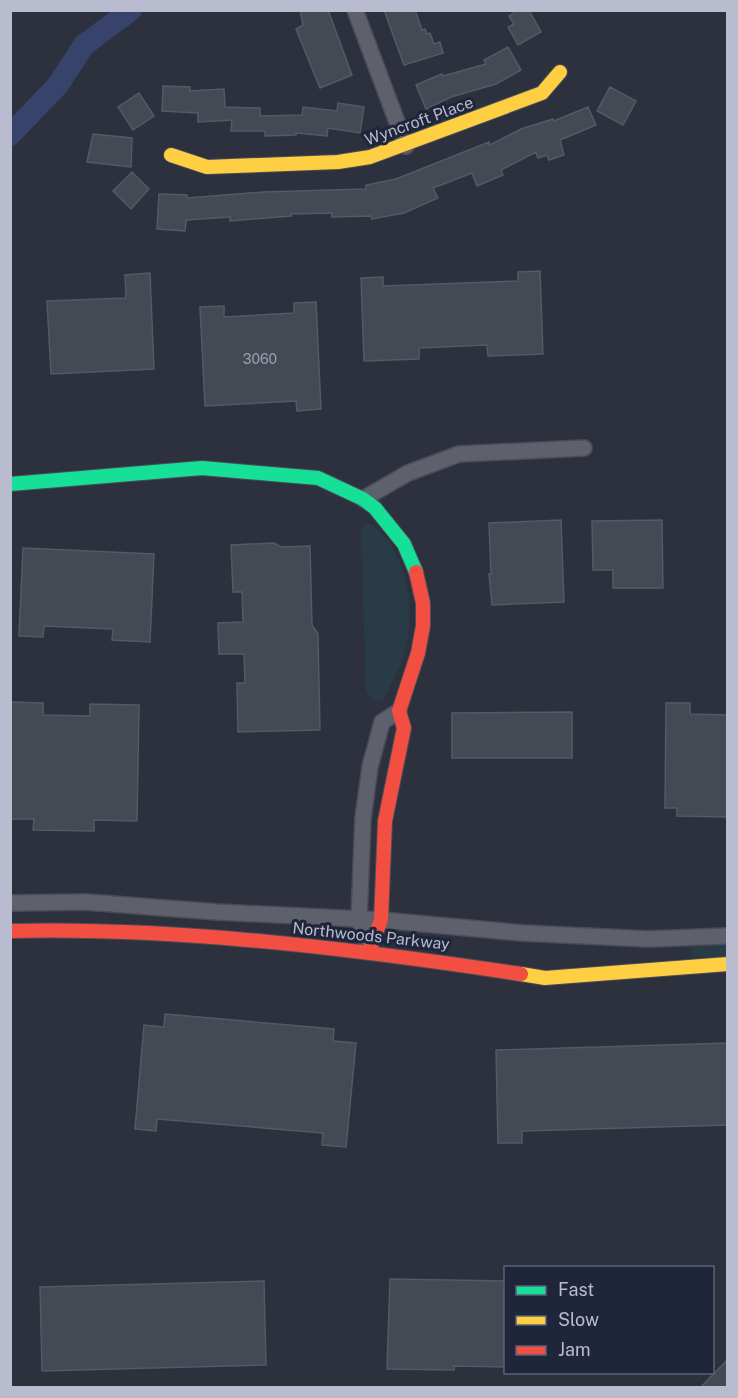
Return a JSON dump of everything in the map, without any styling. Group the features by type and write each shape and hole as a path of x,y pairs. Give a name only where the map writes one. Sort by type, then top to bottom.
{"street":[{"path":"355,10 406,146"},
{"name":"Wyncroft Place","path":"171,155 207,167 338,162 370,157 406,146 542,93 560,72"},
{"path":"363,499 408,473 459,454 584,448"},
{"path":"10,484 202,468 318,478 363,499 375,508 404,544 417,575 423,603 423,626 418,653 399,711 404,728 385,821 381,920 369,951"},
{"path":"369,951 359,919 363,818 370,767 382,722 399,711"},
{"name":"Northwoods Parkway","path":"10,903 86,902 381,920 522,933 648,939 728,936"},
{"name":"Northwoods Parkway","path":"10,932 86,929 369,951 544,978 728,964"}],"shaded area":[{"path":"371,524 384,536 401,565 409,599 410,616 405,651 385,698 380,701 372,700 366,692 361,534 363,525"},
{"path":"727,940 727,957 693,957 690,946 694,943"}],"building":[{"path":"300,10 328,10 352,75 320,88 296,29 303,25"},
{"path":"384,10 415,10 422,30 425,29 427,34 430,33 434,44 440,42 443,53 404,65"},
{"path":"518,10 529,10 541,32 518,45 508,27 514,24 509,16"},
{"path":"508,47 521,70 496,84 451,97 426,109 416,85 442,74 443,76 486,64 484,60"},
{"path":"163,86 190,87 190,91 224,89 225,107 260,108 260,116 302,115 303,107 337,111 338,103 364,107 360,133 328,128 327,136 296,133 296,135 265,136 265,131 231,131 232,120 198,122 198,113 162,111"},
{"path":"610,87 636,101 623,125 597,111"},
{"path":"139,93 154,116 133,130 118,107"},
{"path":"588,107 596,125 560,140 564,155 549,160 547,155 538,158 536,152 501,170 503,175 477,186 472,173 433,188 438,198 404,213 372,219 371,216 332,217 332,213 291,214 291,216 230,221 230,217 186,220 185,231 157,229 159,194 187,195 187,198 263,192 366,189 366,185 396,179 489,142 490,145 521,129 553,119 554,121"},
{"path":"93,134 132,138 131,167 87,162"},
{"path":"132,172 149,189 131,209 113,191"},
{"path":"540,271 543,354 488,356 487,345 419,348 419,359 364,361 361,278 383,277 383,286 518,281 518,272"},
{"path":"150,273 154,369 51,374 47,301 126,298 125,275"},
{"path":"316,302 321,409 297,411 296,401 205,406 200,307 224,306 224,317 294,313 294,303"},
{"path":"561,520 564,602 492,605 489,574 491,574 489,523"},
{"path":"662,520 663,588 613,588 613,570 593,570 592,521"},
{"path":"274,543 281,547 310,546 312,625 318,634 320,730 238,732 237,683 245,683 244,654 219,654 218,623 243,622 242,592 233,592 231,545"},
{"path":"23,548 154,554 150,642 112,640 113,629 44,626 43,637 19,636"},
{"path":"10,702 43,703 43,715 90,716 90,704 139,705 137,821 94,820 94,831 33,830 34,819 10,819"},
{"path":"666,703 690,703 690,714 728,715 728,817 677,816 677,808 665,808"},
{"path":"572,712 572,758 452,758 452,713"},
{"path":"165,1014 334,1029 333,1041 356,1043 346,1147 322,1145 323,1133 157,1119 156,1131 135,1129 144,1025 164,1027"},
{"path":"728,1043 728,1125 522,1131 522,1143 498,1143 496,1050"},
{"path":"390,1279 504,1281 504,1367 454,1366 454,1370 387,1369"},
{"path":"264,1281 266,1365 42,1371 40,1287"},
{"path":"728,1359 728,1388 700,1388 714,1374"}],"waterway":[{"path":"10,135 58,85 84,45 131,10"}],"traffic: fast":[{"path":"10,484 202,468 318,478 363,499 375,508 404,544 416,572"}],"traffic: slow":[{"path":"171,155 207,167 338,162 370,157 542,93 560,72"},
{"path":"521,974 545,978 728,964"}],"traffic: jam":[{"path":"369,951 381,920 385,821 404,728 399,711 418,653 423,626 423,603 416,572"},
{"path":"10,931 202,936 330,948 521,974"}]}
